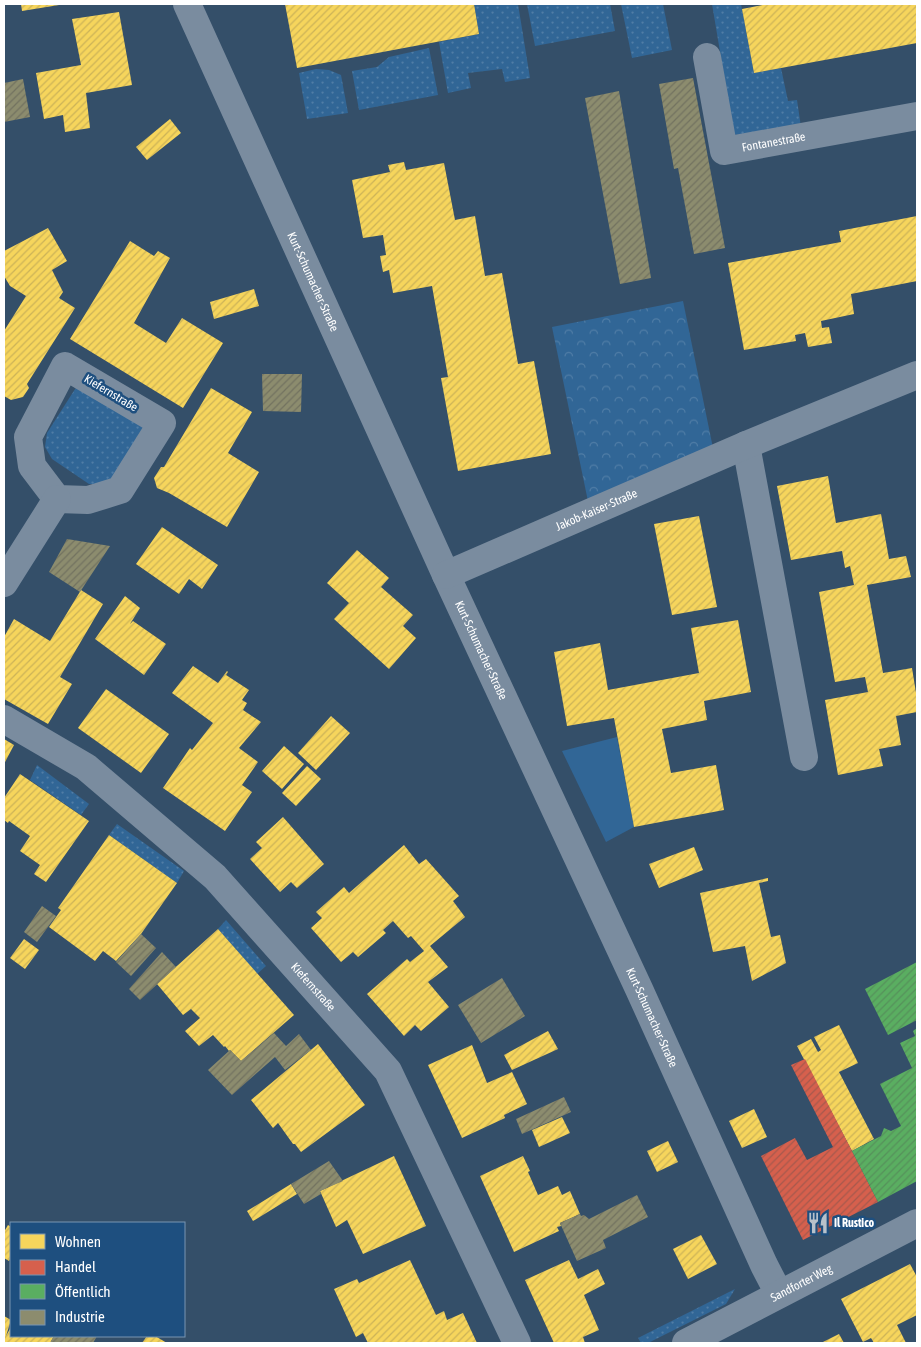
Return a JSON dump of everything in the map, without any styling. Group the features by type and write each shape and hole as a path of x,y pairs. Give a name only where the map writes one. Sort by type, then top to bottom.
{"street":[{"name":"Kurt-Schumacher-Straße","path":"186,4 446,575 779,1294"},
{"name":"Fontanestraße","path":"707,57 724,151 917,116"},
{"name":"Kiefernstraße","path":"66,366 162,423 120,490 88,500 57,499 32,466 28,437 66,366"},
{"name":"Jakob-Kaiser-Straße","path":"446,575 746,445 917,374"},
{"path":"746,445 804,757"},
{"path":"4,583 57,499"},
{"name":"Kiefernstraße","path":"4,719 86,767 215,877 388,1071 517,1343"},
{"name":"Sandforter Weg","path":"686,1343 917,1223"}],"green space":[{"path":"474,4 518,4 530,78 505,82 502,69 468,73 471,88 448,93 439,42 479,34"},
{"path":"527,4 610,4 615,31 535,46"},
{"path":"621,4 663,4 672,50 632,58"},
{"path":"712,4 741,4 754,73 781,68 788,101 797,100 801,127 734,135"},
{"path":"429,48 438,95 359,110 352,71 377,67 389,57"},
{"path":"316,69 329,70 341,75 348,113 307,119 299,73"},
{"path":"683,301 715,458 590,511 552,327"},
{"path":"77,386 147,429 117,476 104,484 89,484 52,459 45,447 47,433"},
{"path":"617,737 634,827 606,842 562,751"},
{"path":"37,765 89,804 81,815 30,780"},
{"path":"117,824 184,871 177,883 109,835"},
{"path":"226,920 266,966 257,974 218,929"},
{"path":"735,1289 726,1304 648,1343 641,1343 638,1338"}],"building: Wohnen":[{"path":"21,4 59,4 59,5 22,11"},
{"path":"285,4 474,4 479,34 297,68"},
{"path":"768,4 917,4 917,43 754,73 742,9"},
{"path":"119,12 132,85 86,93 90,128 65,132 63,115 44,119 36,73 81,65 72,19"},
{"path":"170,119 181,133 147,160 136,147"},
{"path":"404,162 406,170 444,163 455,220 475,216 485,276 502,273 518,364 534,361 551,454 458,471 441,378 448,377 432,286 393,293 389,270 383,272 380,256 386,255 383,235 363,238 352,180 390,172 388,165"},
{"path":"917,216 917,281 851,294 854,314 821,321 822,328 829,327 832,343 808,347 805,333 795,335 796,341 744,350 728,263 841,242 839,231"},
{"path":"48,228 67,261 52,270 63,292 59,298 75,308 27,384 29,388 23,397 11,400 4,396 4,331 26,296 10,286 4,276 4,251"},
{"path":"130,241 154,256 158,251 170,258 134,323 166,343 182,318 223,343 183,408 70,339"},
{"path":"254,289 259,306 214,319 210,302"},
{"path":"211,388 252,412 228,453 259,472 227,527 157,488 154,478 161,467 164,467"},
{"path":"828,476 836,523 881,514 889,559 906,556 911,577 867,585 883,673 912,668 917,699 917,712 896,716 901,745 879,749 883,766 838,775 825,700 868,692 865,677 835,682 819,592 854,585 850,566 845,568 842,551 791,560 777,486"},
{"path":"699,516 717,607 672,615 654,524"},
{"path":"162,527 218,565 202,589 189,579 179,594 136,564"},
{"path":"357,550 389,578 381,587 413,615 403,626 416,638 389,669 334,619 349,603 327,583"},
{"path":"81,590 103,604 60,677 72,684 48,724 4,699 4,637 14,619 50,641"},
{"path":"125,596 140,608 130,624 133,621 166,644 144,675 95,639"},
{"path":"738,620 751,692 704,701 707,720 662,729 671,773 716,765 724,810 634,827 614,718 567,726 554,652 600,643 608,690 699,673 691,628"},
{"path":"193,666 218,683 227,671 226,675 249,690 242,700 247,703 243,710 261,722 239,748 258,762 242,785 252,792 225,831 163,788 190,748 192,750 213,723 172,693"},
{"path":"106,689 169,734 141,773 78,728"},
{"path":"331,716 350,733 316,770 298,753"},
{"path":"4,739 14,745 4,764"},
{"path":"284,746 304,764 282,789 262,771"},
{"path":"307,766 321,779 296,806 282,793"},
{"path":"20,774 89,821 46,882 34,874 40,865 20,851 30,836 9,821 8,823 4,820 4,798"},
{"path":"283,817 324,864 297,888 291,882 280,892 250,859 262,848 256,842"},
{"path":"109,835 177,883 141,934 116,961 103,951 95,961 49,927 61,910 58,908"},
{"path":"404,845 419,864 426,859 459,896 453,901 465,917 430,946 448,967 428,982 449,1007 421,1031 415,1025 404,1036 367,994 407,959 410,962 424,951 411,936 408,938 393,921 383,930 386,933 358,957 353,952 341,962 311,928 322,918 316,912 344,887 349,893"},
{"path":"694,847 703,870 659,888 649,864"},
{"path":"768,878 768,881 759,883 771,937 780,935 786,963 752,981 745,946 713,952 700,893"},
{"path":"218,929 294,1015 241,1061 213,1035 199,1046 185,1031 200,1018 191,1009 183,1015 157,984"},
{"path":"24,939 39,950 25,969 10,958"},
{"path":"839,1025 858,1063 839,1072 874,1139 852,1151 797,1046 811,1039 818,1052 821,1050 814,1037"},
{"path":"548,1031 558,1049 512,1070 504,1055"},
{"path":"318,1044 365,1105 301,1152 278,1123 273,1128 251,1100"},
{"path":"472,1045 487,1083 512,1072 527,1104 504,1115 505,1118 462,1138 428,1065"},
{"path":"754,1109 767,1137 742,1148 729,1121"},
{"path":"562,1117 570,1133 539,1147 532,1130"},
{"path":"668,1141 678,1162 657,1172 647,1151"},
{"path":"394,1156 426,1226 363,1254 347,1220 336,1227 320,1191"},
{"path":"523,1156 538,1195 558,1186 562,1195 570,1191 580,1214 560,1223 561,1226 557,1227 559,1231 514,1252 480,1176"},
{"path":"291,1184 297,1194 253,1221 247,1211"},
{"path":"8,1225 10,1226 9,1261 4,1258 4,1232"},
{"path":"701,1235 717,1264 688,1279 673,1249"},
{"path":"410,1260 436,1315 444,1311 447,1320 463,1313 477,1343 368,1343 363,1333 356,1337 334,1289 357,1279 359,1283"},
{"path":"569,1260 578,1279 598,1269 605,1284 584,1295 599,1330 583,1337 585,1343 554,1343 525,1280"},
{"path":"910,1264 917,1277 917,1315 897,1325 906,1343 874,1343 871,1338 863,1342 841,1299"},
{"path":"4,1316 10,1319 6,1336 10,1329 10,1337 53,1337 50,1343 4,1343"},
{"path":"839,1334 844,1343 821,1343"},
{"path":"146,1337 157,1337 167,1343 142,1343"}],"building: Handel":[{"path":"805,1059 878,1202 803,1240 761,1156 795,1138 807,1160 833,1147 791,1065"}],"building: Öffentlich":[{"path":"917,962 917,1020 888,1035 865,989"},
{"path":"917,1028 917,1181 878,1202 852,1151 881,1136 884,1128 891,1131 901,1126 880,1084 912,1068 900,1043 915,1036 913,1031"}],"building: Industrie":[{"path":"693,78 725,248 694,254 678,168 674,169 659,84"},
{"path":"23,79 30,117 4,122 4,83"},
{"path":"619,91 651,278 620,284 585,98"},
{"path":"262,374 302,374 301,412 263,411"},
{"path":"67,539 110,546 80,592 49,572"},
{"path":"42,906 56,916 37,942 24,932"},
{"path":"141,934 156,948 131,976 116,962"},
{"path":"162,952 176,967 140,1000 129,989"},
{"path":"502,978 525,1016 481,1043 458,1005"},
{"path":"274,1033 286,1046 299,1034 311,1050 285,1070 275,1057 232,1095 208,1070 230,1050 241,1061"},
{"path":"564,1097 571,1112 522,1134 516,1119"},
{"path":"329,1161 343,1181 320,1191 321,1194 304,1204 291,1184"},
{"path":"637,1195 648,1217 603,1240 606,1248 577,1261 560,1223 580,1214 589,1219"},
{"path":"53,1337 96,1337 93,1343 50,1343"}],"place":[{"name":"Il Rustico","path":"818,1223"}]}
